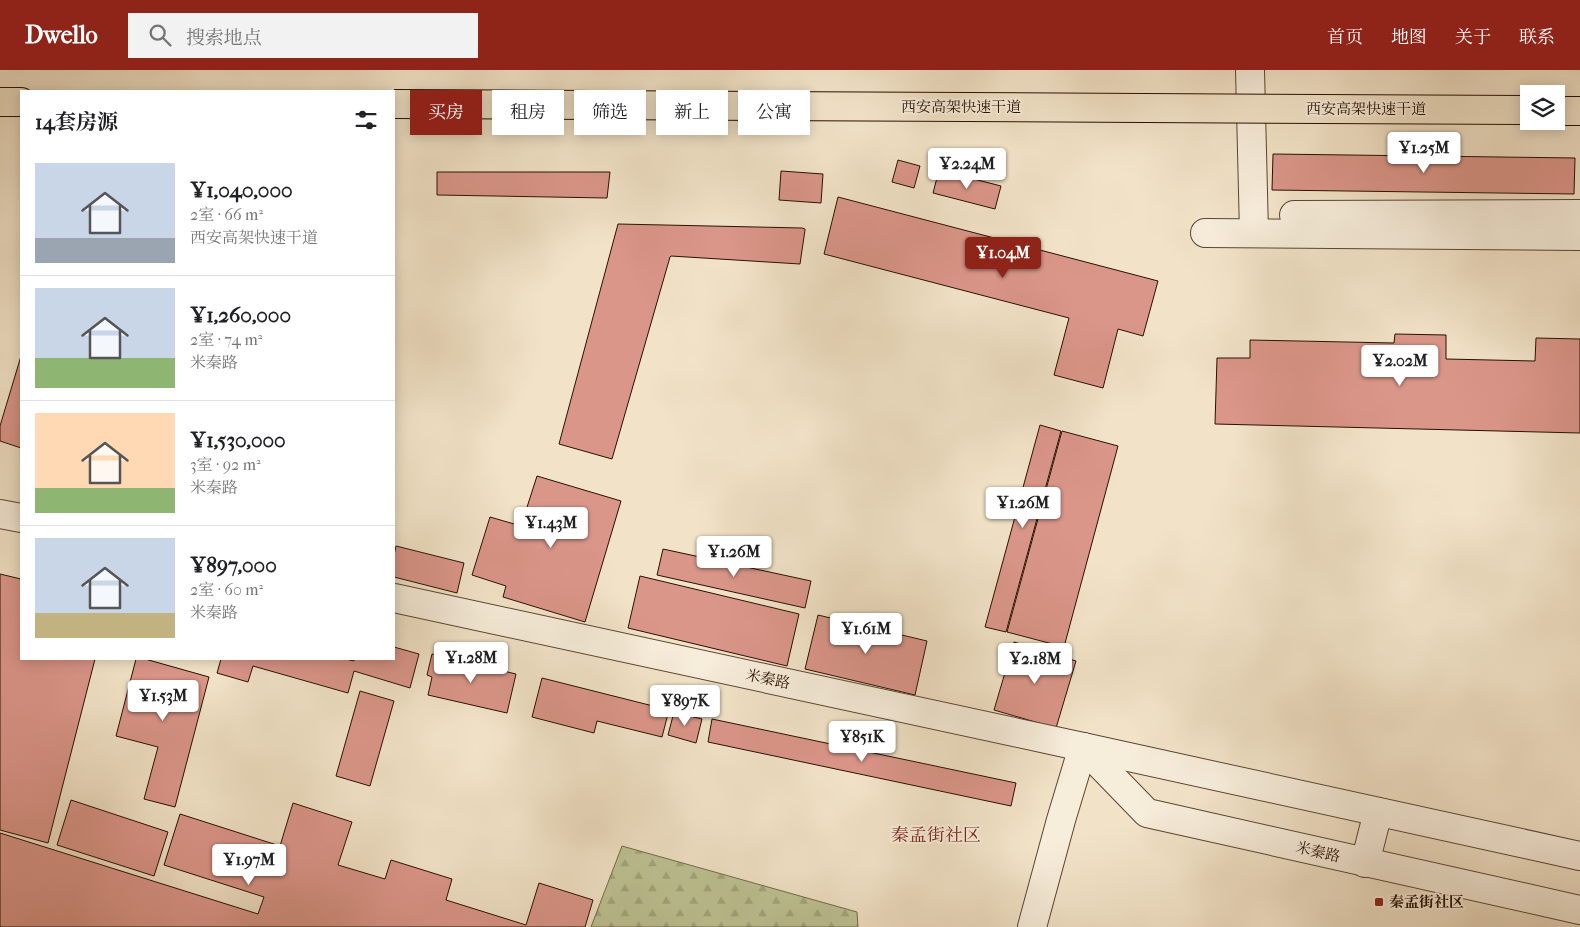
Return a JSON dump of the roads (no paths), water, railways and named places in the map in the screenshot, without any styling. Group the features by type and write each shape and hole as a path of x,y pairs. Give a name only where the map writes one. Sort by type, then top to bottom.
{"highway":[{"path":"0,102 20,102"},
{"name":"西安高架快速干道","path":"395,104 1520,110"}],"street":[{"path":"1250,70 1253,224"},
{"path":"1206,224 1580,214"},
{"path":"1253,224 1580,236"},
{"path":"0,514 20,518"},
{"name":"米秦路","path":"395,598 1580,856"},
{"path":"1032,927 1083,747"},
{"name":"米秦路","path":"1083,747 1147,813 1580,910"},
{"path":"1365,862 1378,812"}],"place":[{"name":"秦孟街社区","path":"1379,902"}],"district":[{"name":"秦孟街社区","path":"936,835"}]}
